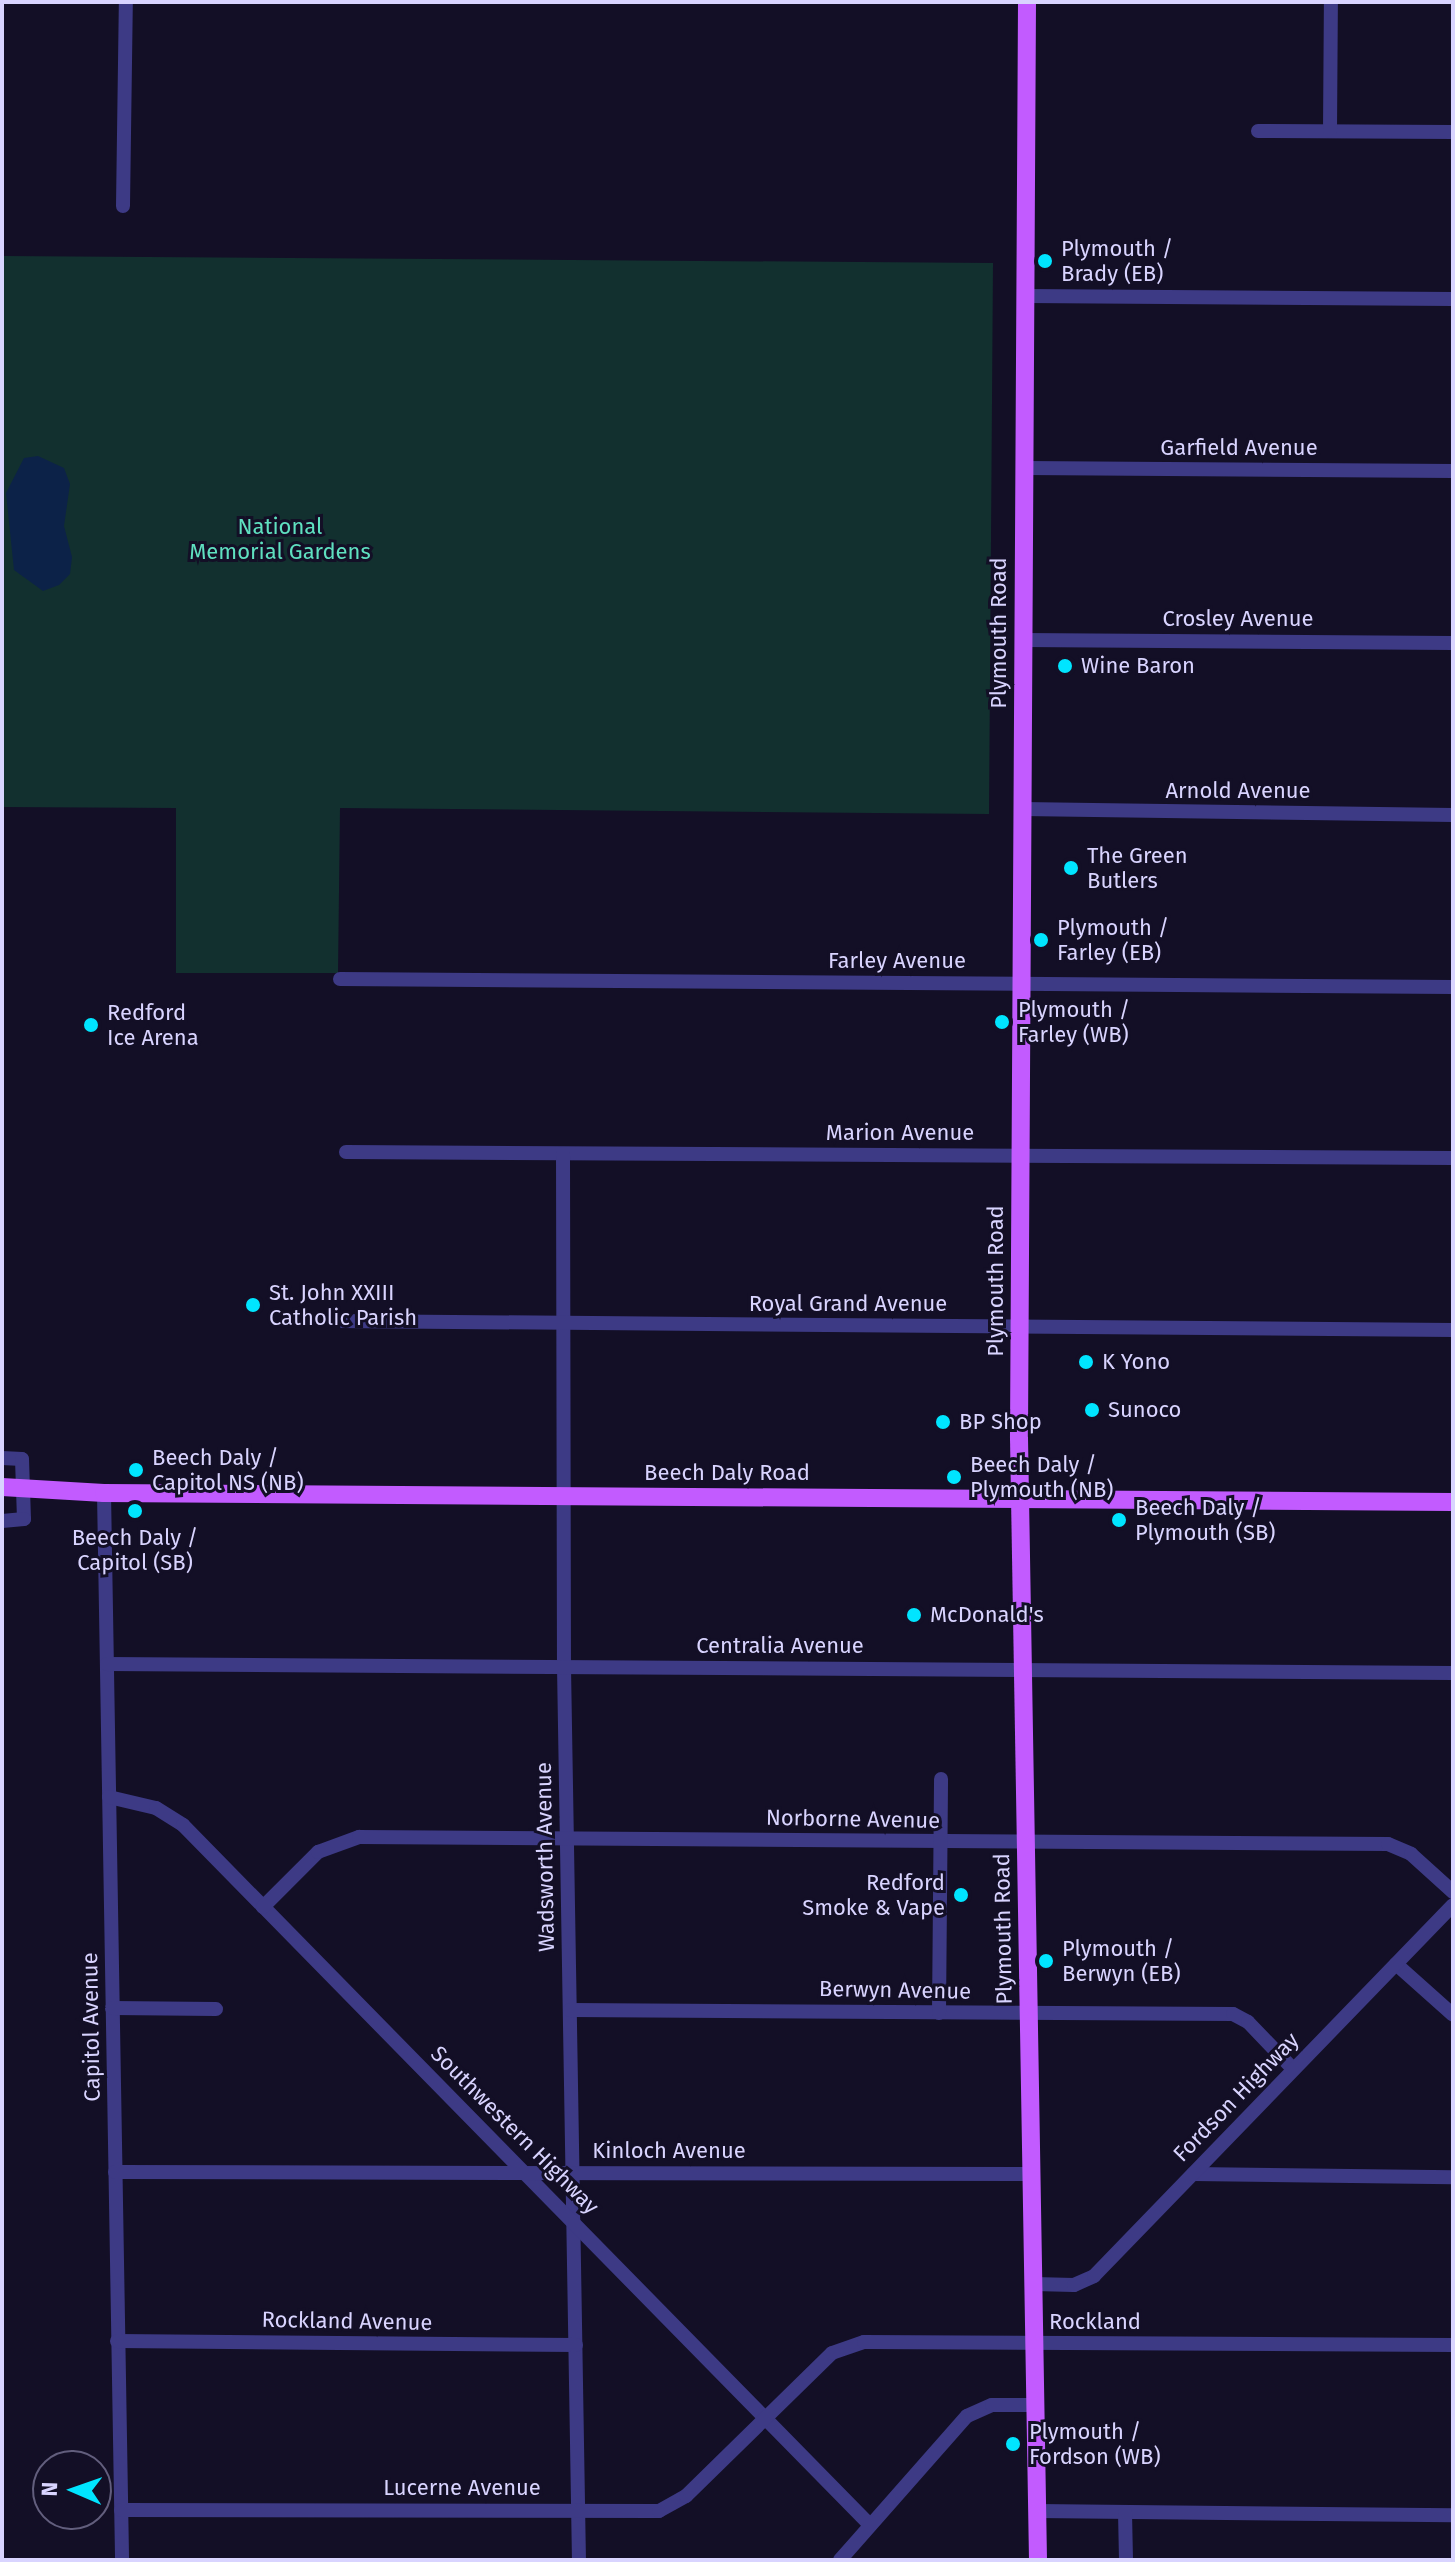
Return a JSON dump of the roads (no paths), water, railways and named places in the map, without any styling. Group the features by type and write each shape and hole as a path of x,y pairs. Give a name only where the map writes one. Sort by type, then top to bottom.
{"main road":[{"name":"Plymouth Road","path":"1027,2 1019,1497 1038,2560"},
{"name":"Beech Daly Road","path":"2,1487 104,1493 1453,1502"}],"street":[{"path":"123,206 126,2"},
{"path":"1330,131 1331,2"},
{"path":"1258,131 1453,132"},
{"path":"1026,296 1453,299"},
{"name":"Garfield Avenue","path":"1025,468 1453,471"},
{"name":"Crosley Avenue","path":"1023,640 1453,643"},
{"name":"Arnold Avenue","path":"1022,809 1453,815"},
{"name":"Farley Avenue","path":"340,979 1453,987"},
{"name":"Marion Avenue","path":"346,1152 1453,1158"},
{"name":"Wadsworth Avenue","path":"563,1154 562,1496 579,2560"},
{"name":"Royal Grand Avenue","path":"338,1321 1453,1330"},
{"path":"2,1458 22,1459 24,1487 24,1519 2,1521"},
{"name":"Capitol Avenue","path":"104,1493 122,2560"},
{"name":"Centralia Avenue","path":"107,1664 1453,1673"},
{"path":"939,2013 937,1841 941,1779"},
{"name":"Southwestern Highway","path":"109,1797 173,1817 870,2525"},
{"name":"Norborne Avenue","path":"263,1907 318,1852 344,1839 1388,1844 1411,1854 1453,1892"},
{"name":"Fordson Highway","path":"1034,2284 1089,2280 1453,1905"},
{"path":"1396,1964 1453,2015"},
{"path":"112,2008 216,2009"},
{"name":"Berwyn Avenue","path":"570,2010 1233,2014 1248,2022 1293,2069"},
{"name":"Kinloch Avenue","path":"115,2172 1031,2174"},
{"path":"1193,2174 1453,2177"},
{"name":"Rockland Avenue","path":"117,2341 576,2345"},
{"name":"Rockland","path":"765,2417 832,2353 851,2344 1453,2345"},
{"path":"840,2560 967,2416 992,2405 1035,2405"},
{"name":"Lucerne Avenue","path":"121,2510 647,2513 672,2506 765,2417"},
{"path":"1037,2511 1453,2515"},
{"path":"1125,2512 1126,2560"}],"water":[{"path":"38,456 64,468 70,484 64,526 72,557 70,574 59,585 43,591 14,570 6,493 24,458"}],"place":[{"name":"Plymouth / Brady (EB)","path":"1045,261"},
{"name":"Wine Baron","path":"1065,666"},
{"name":"The Green Butlers","path":"1071,868"},
{"name":"Plymouth / Farley (EB)","path":"1041,940"},
{"name":"Plymouth / Farley (WB)","path":"1002,1022"},
{"name":"Redford Ice Arena","path":"91,1025"},
{"name":"St. John XXIII Catholic Parish","path":"253,1305"},
{"name":"K Yono","path":"1086,1362"},
{"name":"Sunoco","path":"1092,1410"},
{"name":"BP Shop","path":"943,1422"},
{"name":"Beech Daly / Capitol NS (NB)","path":"136,1470"},
{"name":"Beech Daly / Plymouth (NB)","path":"954,1477"},
{"name":"Beech Daly / Capitol (SB)","path":"135,1511"},
{"name":"Beech Daly / Plymouth (SB)","path":"1119,1520"},
{"name":"McDonald's","path":"914,1615"},
{"name":"Redford Smoke & Vape","path":"961,1895"},
{"name":"Plymouth / Berwyn (EB)","path":"1046,1961"},
{"name":"Plymouth / Fordson (WB)","path":"1013,2444"}],"park label":[{"name":"National Memorial Gardens","path":"280,538"}]}
